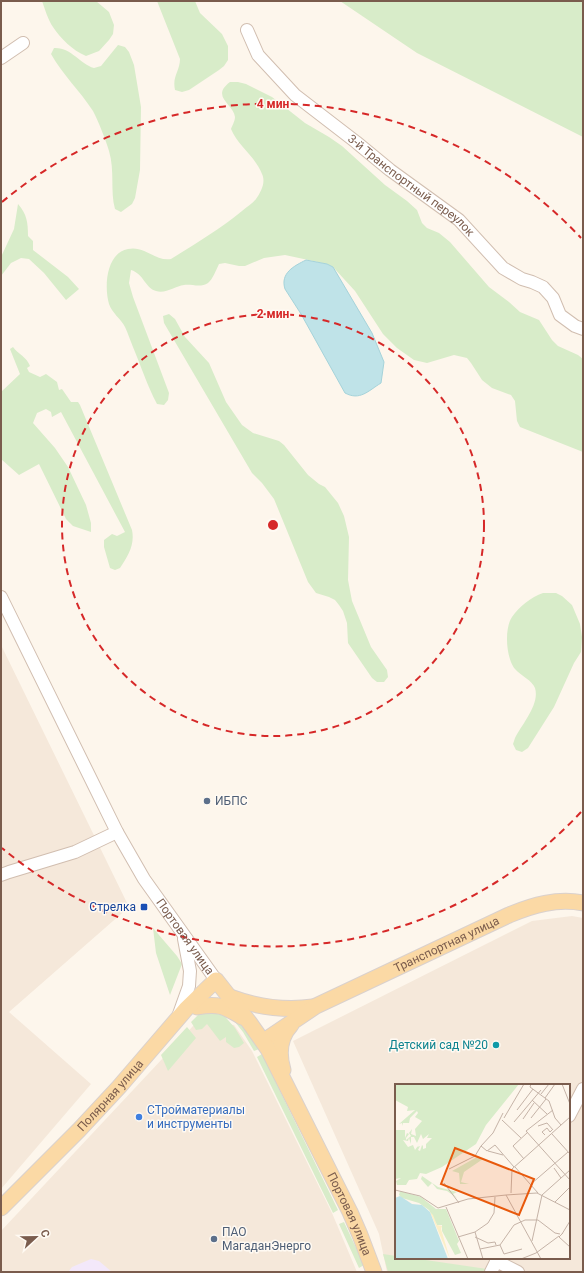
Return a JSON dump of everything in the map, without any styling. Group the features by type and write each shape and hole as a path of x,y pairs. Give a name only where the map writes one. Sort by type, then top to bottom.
{"main road":[{"name":"Транспортная улица","path":"264,1041 316,1006 522,909 539,904 555,902 583,903"},
{"name":"Портовая улица","path":"216,980 264,1041 358,1229 374,1272"},
{"name":"Полярная улица","path":"1,1208 109,1098 179,1017 216,980"},
{"name":"Транспортная улица","path":"230,997 248,1003 272,1008 296,1009 316,1006"},
{"path":"179,1017 196,1007 211,1001 230,997"},
{"path":"196,1007 214,1004 222,1005 250,1022"},
{"path":"287,1086 281,1063 280,1046 284,1033 295,1020"}],"street":[{"name":"3-й Транспортный переулок","path":"247,30 258,55 295,96 390,170 459,220 503,268 522,279 542,287 553,298 560,315 575,326 583,329"},
{"path":"1,58 23,43"},
{"name":"Портовая улица","path":"1,597 117,832 144,879 216,980"},
{"path":"1,875 75,852 117,832"},
{"path":"179,1017 189,986 190,971 183,934"},
{"path":"570,1114 583,1088"},
{"path":"495,1264 518,1272"}],"shaded area":[{"path":"1,645 129,907 9,1012 91,1084 1,1189"},
{"path":"572,916 583,918 583,1272 387,1272 379,1234 293,1041 532,921"},
{"path":"213,1023 234,1025 252,1051 332,1213 357,1272 1,1272 1,1231 193,1026"},
{"path":"91,1259 99,1261 112,1272 68,1272 72,1267"}],"green space":[{"path":"42,1 96,1 109,12 114,25 113,34 99,51 86,56 81,54 67,44 53,27"},
{"path":"157,1 195,1 200,13 222,34 228,46 228,60 224,66 189,90 182,92 175,90 175,77 180,59"},
{"path":"340,1 583,1 583,137 417,53"},
{"path":"118,45 125,47 129,52 134,65 141,107 140,170 135,198 132,204 121,212 115,209 111,158 97,120 93,111 51,54 54,48 60,48 94,68 101,66"},
{"path":"230,82 246,84 272,97 305,123 342,146 385,185 417,210 422,223 427,228 439,233 450,242 489,287 520,312 539,320 552,340 558,346 578,355 583,359 583,452 520,427 517,421 515,401 511,395 492,388 482,380 467,358 454,355 427,363 414,360 397,348 383,334 355,291 333,267 327,264 285,255 264,258 245,266 225,263 219,264 208,283 199,286 184,285 160,292 149,287 139,275 131,270 129,283 133,297 169,393 168,400 164,405 157,404 125,327 109,304 107,297 108,272 115,257 128,249 139,249 160,258 171,259 225,224 253,202 258,196 262,187 263,177 255,162 238,141 231,129 235,117 234,112 225,100 222,92 224,87"},
{"path":"18,204 26,219 28,236 33,241 33,250 68,277 79,289 66,300 44,273 29,259 21,258 11,263 1,276 1,257 14,229"},
{"path":"169,314 175,319 185,337 209,363 226,402 242,425 253,433 279,441 284,445 308,475 325,487 338,503 344,516 349,537 348,580 352,601 371,647 387,670 388,677 384,682 377,682 372,678 348,643 347,623 343,611 339,605 335,600 316,593 308,582 274,499 252,473 164,323 163,316"},
{"path":"13,347 29,363 30,366 27,368 29,372 40,377 46,374 57,382 59,390 62,389 71,402 78,402 80,405 132,530 132,545 120,568 115,570 110,568 104,547 104,540 112,534 117,536 125,532 61,412 52,417 51,412 46,409 37,413 33,423 55,448 68,467 86,505 91,523 91,532 73,526 66,519 39,464 19,475 1,459 1,392 20,374 10,349"},
{"path":"543,593 556,593 572,605 580,624 582,637 581,652 574,663 554,707 528,748 522,752 516,750 513,744 515,738 530,714 536,694 534,685 517,671 512,664 508,651 507,636 509,622 512,617 526,603"},
{"path":"153,928 182,964 170,995 156,953"},
{"path":"210,1010 221,1012 235,1028 244,1043 239,1047 234,1048 226,1042 226,1037 220,1041 207,1024 202,1029 196,1030 191,1022 198,1015"},
{"path":"231,1017 242,1024 259,1049 254,1051 243,1032"},
{"path":"187,1027 196,1038 168,1071 161,1055"},
{"path":"262,1054 338,1210 333,1213 257,1057"},
{"path":"344,1222 364,1265 359,1268 339,1224"},
{"path":"383,1254 395,1256 395,1259 419,1259 487,1269 485,1272 388,1272"}],"water":[{"path":"306,260 327,264 333,267 372,333 384,362 381,383 364,394 355,396 345,393 301,314 285,289 284,279 286,274"}],"place":[{"name":"ИБПС","path":"207,801"},
{"name":"Стрелка","path":"144,907"},
{"name":"Детский сад №20","path":"496,1045"},
{"name":"СТройматериалы и инструменты","path":"139,1117"},
{"name":"ПАО МагаданЭнерго","path":"214,1239"}]}
